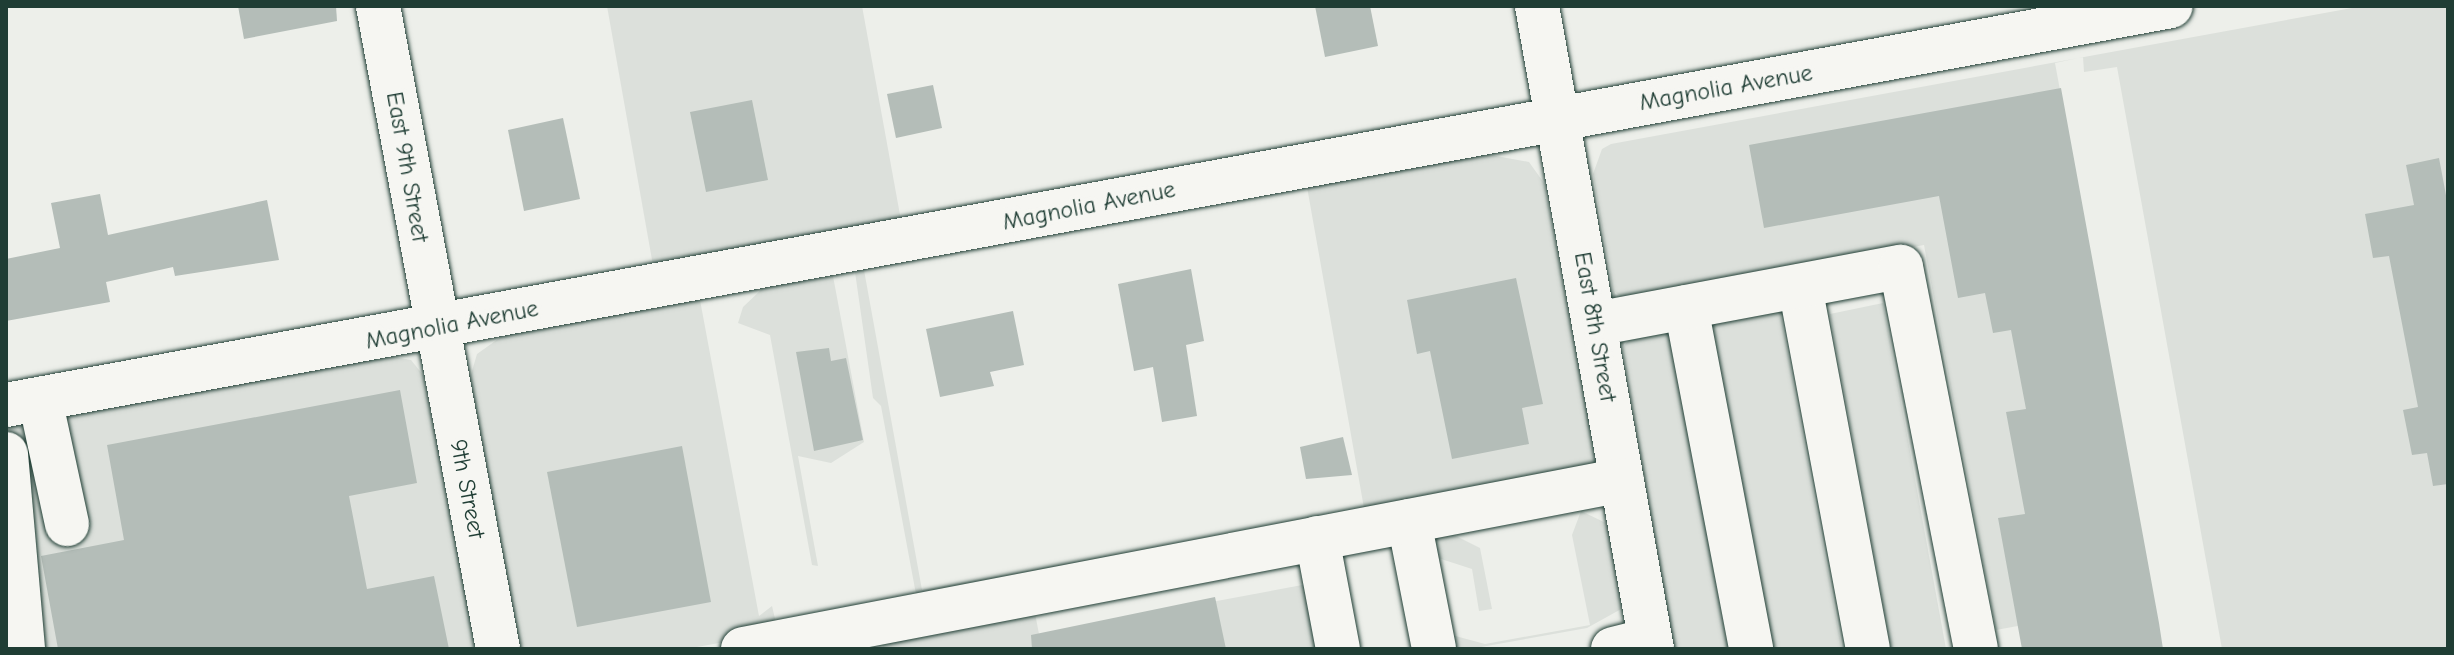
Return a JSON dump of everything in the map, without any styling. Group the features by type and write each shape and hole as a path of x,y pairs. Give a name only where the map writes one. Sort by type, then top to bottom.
{"street":[{"name":"East 9th Street","path":"378,6 437,328"},
{"name":"East 8th Street","path":"1537,6 1622,480 1638,646"},
{"name":"Magnolia Avenue","path":"23,402 2171,6"},
{"path":"1595,324 1901,267 1976,649"},
{"path":"1800,286 1868,649"},
{"path":"1686,307 1751,649"},
{"name":"9th Street","path":"437,328 498,649"},
{"path":"23,402 67,524"},
{"path":"6,454 23,649"},
{"path":"743,649 1622,480"},
{"path":"1409,521 1434,649"},
{"path":"1317,538 1338,649"}],"shaded area":[{"path":"607,6 862,6 902,226 654,271"},
{"path":"2363,6 2448,6 2448,649 2222,649 2117,67 2084,72 2083,57"},
{"path":"2077,58 2055,63 2154,601 1996,630 1924,245 1626,300 1615,292 1624,346 1632,336 1669,330 1728,649 1674,649 1593,174 1602,149 1611,144"},
{"path":"1485,154 1529,162 1544,183 1596,460 1592,465 918,605 881,406 873,398 855,272 864,270 922,590 1325,516 1364,508 1307,187"},
{"path":"833,276 864,442 831,463 798,456 818,566 812,565 770,335 738,323 743,307 763,288"},
{"path":"700,300 759,616 772,606 776,623 768,634 686,649 520,649 470,378 477,354 505,334"},
{"path":"1883,303 1946,649 1891,649 1830,314"},
{"path":"1779,306 1842,649 1773,649 1710,319"},
{"path":"388,356 411,360 423,375 481,649 6,649 6,424"},
{"path":"1581,511 1608,524 1623,608 1587,628 1470,649 1452,649 1448,634 1485,644 1590,625 1572,535"},
{"path":"1448,532 1480,548 1492,609 1479,611 1472,569 1435,557 1432,534"},
{"path":"1313,583 1326,649 885,649 870,631 1034,608 1039,634"}],"building":[{"path":"238,6 336,6 337,21 244,39"},
{"path":"1315,6 1370,6 1378,46 1325,57"},
{"path":"933,85 942,128 896,138 887,94"},
{"path":"2061,88 2163,649 2022,649 1998,518 2025,514 2006,412 2026,409 2011,330 1993,333 1985,293 1958,298 1939,196 1764,228 1749,145"},
{"path":"752,100 768,180 706,192 690,112"},
{"path":"563,118 580,199 524,211 508,130"},
{"path":"2439,158 2448,206 2448,484 2433,486 2427,453 2412,455 2403,410 2418,407 2389,256 2373,258 2365,214 2414,205 2406,165"},
{"path":"100,194 108,235 267,200 279,260 175,276 173,267 106,282 110,302 6,321 6,259 60,248 51,203"},
{"path":"1191,269 1204,341 1186,345 1197,416 1162,422 1153,367 1134,371 1118,284"},
{"path":"1516,278 1543,404 1522,408 1529,444 1452,459 1430,351 1417,354 1407,300"},
{"path":"1013,311 1024,365 990,372 994,386 940,397 926,329"},
{"path":"829,348 831,361 846,358 863,440 814,451 796,352"},
{"path":"400,390 417,483 349,496 367,589 434,576 449,649 58,649 41,556 124,540 107,445"},
{"path":"1343,437 1352,475 1306,479 1300,447"},
{"path":"682,446 711,602 577,627 547,472"},
{"path":"1215,597 1226,649 1032,649 1031,635"}]}
